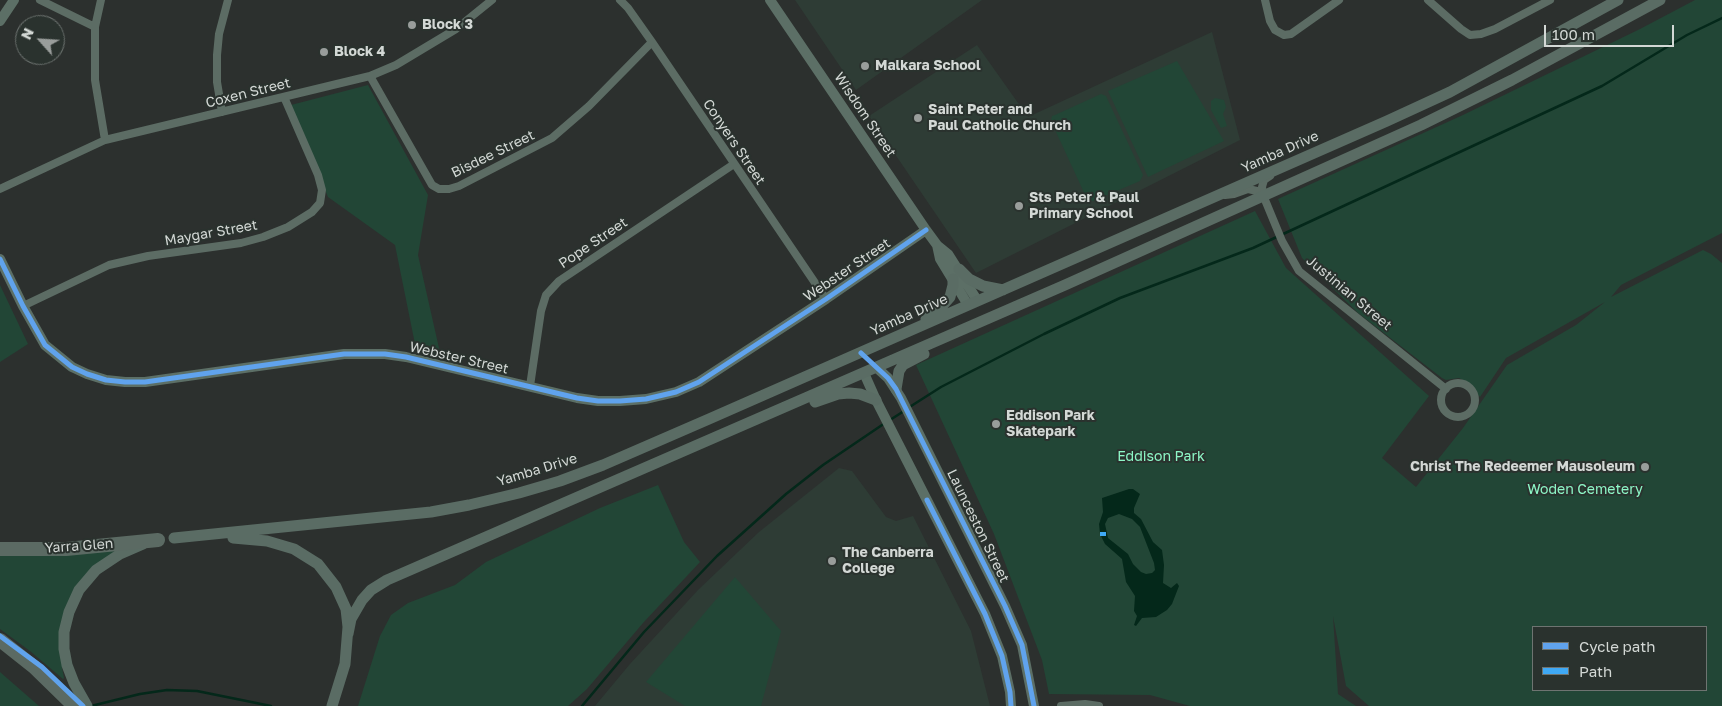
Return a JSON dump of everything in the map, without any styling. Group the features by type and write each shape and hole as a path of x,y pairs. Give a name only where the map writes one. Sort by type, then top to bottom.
{"highway":[{"name":"Yarra Glen","path":"0,549 66,548 158,540"},
{"path":"0,636 65,686 74,706"},
{"path":"0,640 34,667 65,686"}],"main road":[{"path":"0,21 14,0"},
{"name":"Wisdom Street","path":"770,0 937,246 940,259 956,274 973,302"},
{"name":"Yamba Drive","path":"174,538 431,512 520,493 603,465 1387,122 1450,92 1618,0"},
{"path":"348,634 352,619 362,600 376,586 387,580 864,373 1421,126 1512,80 1660,0"},
{"name":"Webster Street","path":"0,259 45,345 72,367 106,380 145,382 344,354 365,353 406,357 577,398 598,401 646,399 676,392 707,377 826,299 926,230"},
{"path":"911,330 942,306 950,297 956,274 983,286 1003,290"},
{"path":"973,302 980,322"},
{"path":"898,394 899,371 903,365 929,352 947,336"},
{"path":"861,352 876,367"},
{"path":"861,352 864,373 881,411 986,614 1002,656 1011,706"},
{"name":"Launceston Street","path":"876,367 888,378 913,421 1005,606 1022,645 1034,706"},
{"path":"777,411 803,406 838,394 860,394 876,400"},
{"path":"83,706 65,686 67,665 64,640 66,622 75,597 89,577 111,559 127,550 158,540 174,538 256,539 286,546 302,553 318,564 336,587 347,615 348,634 345,664 334,700"},
{"path":"65,686 88,706"}],"street":[{"path":"40,0 95,26"},
{"path":"100,0 95,26 95,80 105,140"},
{"path":"222,112 217,82 217,56 219,34 228,0"},
{"name":"Coxen Street","path":"0,189 105,140 370,76 396,65 456,29 492,0"},
{"name":"Conyers Street","path":"620,0 628,8 652,42 826,299"},
{"path":"1265,0 1270,22 1275,30 1284,35 1291,34 1339,0"},
{"path":"1428,0 1461,29 1470,34 1481,34 1495,29 1550,0"},
{"name":"Bisdee Street","path":"370,76 432,185 439,189 449,189 459,186 552,138 589,106 652,42"},
{"name":"Maygar Street","path":"23,306 108,265 148,256 241,243 288,227 312,212 320,203 322,190 318,175 284,97"},
{"name":"Pope Street","path":"530,386 540,312 546,295 559,281 734,164"},
{"path":"1263,195 1262,187 1264,180 1280,169"},
{"path":"1219,195 1234,194 1248,189 1263,195"},
{"name":"Justinian Street","path":"1263,195 1282,241 1299,271 1446,389"},
{"path":"1454,384 1463,384 1471,389 1475,403 1466,416 1457,417 1447,413 1442,401 1446,389 1454,384"},
{"path":"1061,706 1085,704 1099,706"}],"shaded area":[{"name":"Malkara School","path":"795,0 982,0 856,90"},
{"name":"Sts Peter & Paul Primary School","path":"1212,32 1240,140 976,273 869,116 977,45 1028,117"},
{"name":"The Canberra College","path":"839,468 852,471 886,517 896,521 913,516 971,631 990,706 595,706 630,664 698,590 759,532"},
{"path":"1129,489 1133,489 1140,494 1134,508 1134,513 1141,519 1153,542 1162,550 1164,565 1163,583 1171,588 1177,583 1179,586 1172,604 1167,610 1156,617 1142,618 1136,626 1134,625 1137,616 1134,611 1135,596 1126,582 1122,559 1105,544 1100,534 1099,524 1103,512 1102,498","holes":["1119,514 1132,519 1140,527 1154,563 1155,570 1152,573 1146,574 1141,572 1133,564 1128,554 1108,538 1105,524 1108,518"]}],"green space":[{"path":"1695,0 1722,0 1722,233 1621,285 1611,297 1703,250 1722,263 1722,706 1369,706 1346,686 1333,616 1338,694 1356,706 1190,706 1150,695 1049,694 1042,660 994,534 916,365 1255,211 1286,268 1429,396 1382,458 1416,487 1463,428 1507,365 1576,325 1605,302 1506,358 1480,397 1469,384 1459,378 1446,380 1442,378 1358,313 1302,258 1278,199 1463,115 1640,29"},
{"path":"1177,61 1224,141 1148,177 1108,91"},
{"path":"368,85 428,195 418,255 441,357 416,349 395,245 328,197 291,105"},
{"path":"1101,94 1106,96 1143,175 1140,181 1093,201 1087,199 1051,121 1052,116"},
{"path":"1215,98 1224,100 1226,107 1223,114 1227,126 1221,128 1211,110 1211,101"},
{"path":"0,285 28,344 0,362"},
{"path":"658,485 684,542 700,562 643,623 587,689 568,706 358,706 380,636 391,615 408,603 455,585 486,562 600,508"},
{"path":"122,549 77,589 62,668 63,679 0,629 0,554"},
{"path":"735,577 781,631 761,706 685,706 646,682"},
{"path":"0,672 39,706 0,706"}],"waterway":[{"path":"908,408 941,387 1044,334 1120,298 1253,248 1602,86 1687,35 1722,18"},
{"path":"890,420 904,411"},
{"path":"582,706 644,632 717,556 786,494 823,465 885,423"},
{"path":"91,706 140,694 167,690 197,691 271,706"}],"marked path":[{"path":"1100,534 1106,534"}],"cycle path":[{"path":"0,259 45,345 72,367 106,380 145,382 344,354 385,354 406,357 577,398 598,401 620,401 646,399 676,392 699,382 826,299 926,230"},
{"path":"861,353 888,378 896,389 1005,606 1022,645 1034,706"},
{"path":"927,500 985,614 1002,656 1011,706"},
{"path":"0,636 42,667 83,706"}],"place":[{"name":"Block 3","path":"412,25"},
{"name":"Block 4","path":"324,52"},
{"name":"Malkara School","path":"865,66"},
{"name":"Saint Peter and Paul Catholic Church","path":"918,118"},
{"name":"Sts Peter & Paul Primary School","path":"1019,206"},
{"name":"Eddison Park Skatepark","path":"996,424"},
{"name":"Christ The Redeemer Mausoleum","path":"1645,467"},
{"name":"The Canberra College","path":"832,561"}],"park label":[{"name":"Eddison Park","path":"1161,457"},
{"name":"Woden Cemetery","path":"1585,490"}]}
